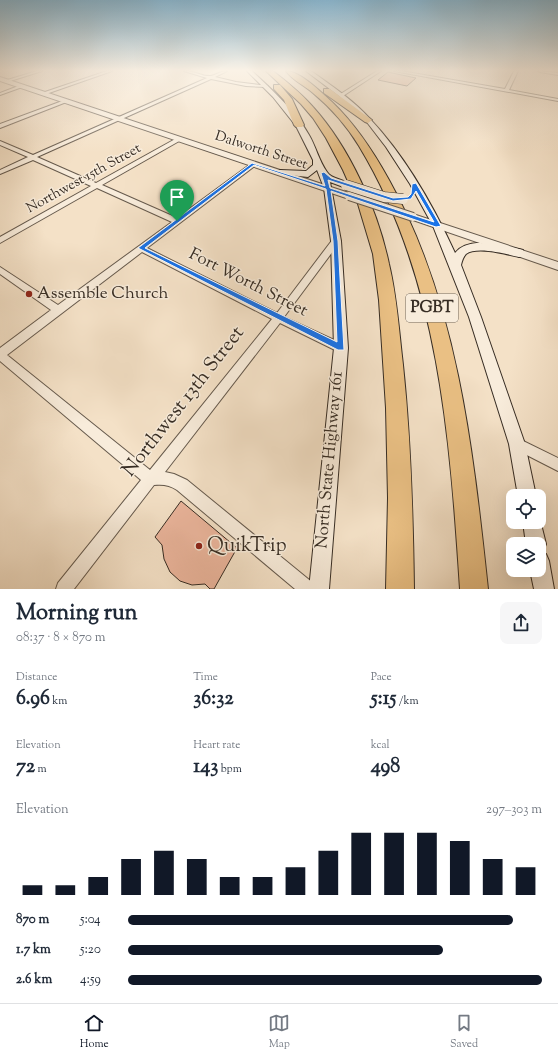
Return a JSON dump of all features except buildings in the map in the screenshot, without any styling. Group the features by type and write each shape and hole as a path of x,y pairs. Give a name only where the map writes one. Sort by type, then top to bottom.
{"highway":[{"path":"287,98 299,125"},
{"name":"PGBT","path":"300,98 325,129 351,176 366,209 380,255 390,322 397,397 401,503 400,589"},
{"name":"PGBT","path":"323,98 358,138 399,211 423,272 438,330 453,407 468,523 474,589"},
{"path":"338,98 368,120"}],"main road":[{"name":"North State Highway 161","path":"282,98 299,125 324,173 328,188 336,241 341,348 318,589"},
{"path":"346,98 368,120 389,146 414,184 438,226 475,317 517,444 526,489"},
{"path":"280,172 308,174 316,166 317,160"},
{"path":"324,173 329,178 346,185 384,197 403,199 410,198 413,194 414,184"},
{"path":"455,265 459,255 465,250 473,247 519,253"},
{"path":"542,577 544,589"}],"street":[{"name":"Dalworth Street","path":"60,98 558,266"},
{"path":"0,172 163,98"},
{"path":"0,126 67,101"},
{"name":"Northwest 15th Street","path":"0,240 179,139"},
{"path":"0,143 177,221"},
{"path":"254,164 0,355 150,479 162,477 173,479 182,485 307,589"},
{"name":"Northwest 13th Street","path":"64,589 278,318 336,241"},
{"name":"Fort Worth Street","path":"141,248 278,318 341,348"},
{"path":"0,270 58,310"},
{"path":"517,444 558,465"}],"place":[{"name":"Assemble Church","path":"29,294"},
{"name":"QuikTrip","path":"199,546"}],"route":[{"path":"177,221 141,248 278,318 341,348 336,241 328,188 324,173 329,178 346,185 393,199 410,198 413,194 414,184 438,226 328,188 254,164 177,221"}]}
